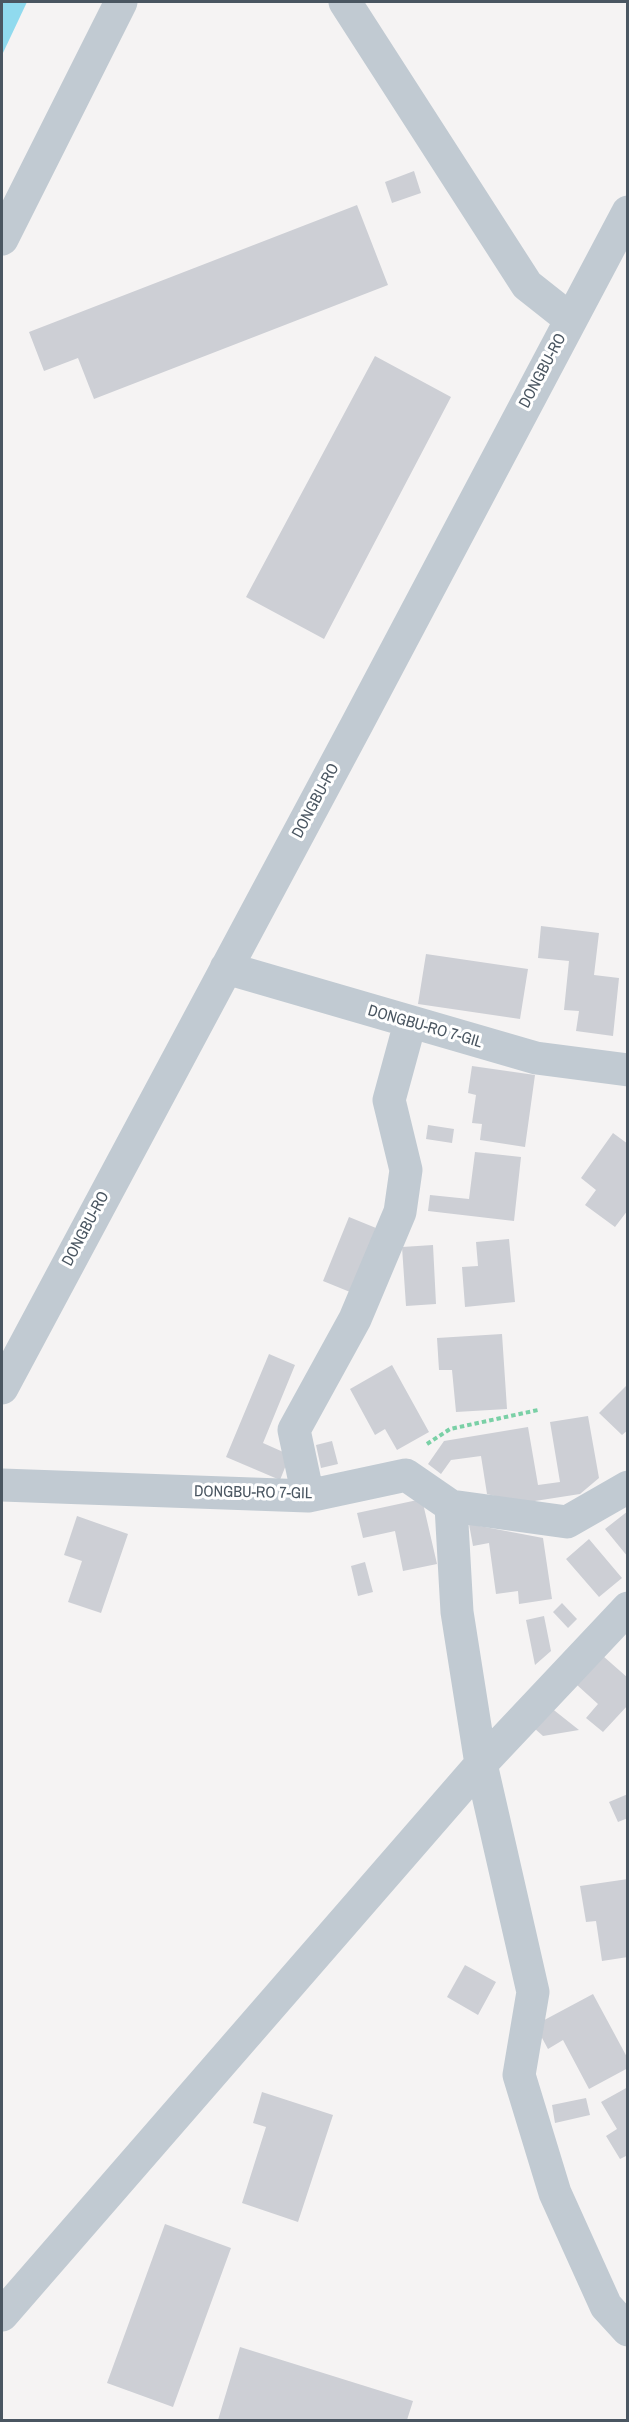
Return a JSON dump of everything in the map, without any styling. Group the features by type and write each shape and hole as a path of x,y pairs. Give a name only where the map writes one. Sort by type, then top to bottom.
{"street":[{"path":"2,239 122,2"},
{"path":"345,2 527,285 570,319"},
{"name":"DONGBU-RO","path":"2,1388 356,726 627,212"},
{"name":"DONGBU-RO 7-GIL","path":"226,968 536,1058 627,1070"},
{"path":"309,1496 294,1430 356,1319 400,1212 406,1170 389,1100 410,1023"},
{"path":"406,1475 452,1506 567,1522 627,1487"},
{"name":"DONGBU-RO 7-GIL","path":"2,1485 309,1496 406,1475"},
{"path":"452,1506 457,1612 481,1764 533,1992 519,2075 555,2193 606,2306 627,2330"},
{"path":"2,2315 481,1764 627,1608"}],"path":[{"path":"406,1475 413,1453 450,1429 538,1410"}],"water":[{"path":"2,2 27,2 2,55"}],"building":[{"path":"414,171 421,193 392,203 385,182"},
{"path":"357,205 388,285 94,399 78,358 44,371 29,332"},
{"path":"375,356 451,397 324,639 246,597"},
{"path":"541,926 599,933 594,975 619,978 613,1036 576,1031 579,1011 564,1010 569,961 538,958"},
{"path":"426,954 528,969 520,1019 418,1004"},
{"path":"472,1066 535,1075 525,1147 480,1140 482,1124 472,1123 476,1095 468,1093"},
{"path":"428,1125 454,1129 452,1143 426,1139"},
{"path":"613,1133 628,1144 628,1210 615,1227 585,1205 596,1190 581,1178"},
{"path":"475,1152 521,1157 514,1221 428,1211 430,1195 469,1199"},
{"path":"349,1217 376,1228 350,1292 323,1281"},
{"path":"509,1239 515,1302 465,1307 462,1267 478,1266 476,1242"},
{"path":"433,1245 436,1304 406,1306 402,1247"},
{"path":"502,1334 507,1409 456,1412 452,1370 439,1370 437,1338"},
{"path":"269,1354 295,1365 263,1443 290,1455 280,1480 226,1457"},
{"path":"392,1365 429,1432 397,1450 385,1429 375,1435 350,1389"},
{"path":"628,1384 628,1430 622,1435 599,1413"},
{"path":"588,1416 599,1478 580,1494 522,1503 487,1494 481,1456 451,1460 441,1474 428,1464 444,1441 528,1427 538,1485 560,1482 550,1422"},
{"path":"332,1441 338,1464 321,1468 316,1445"},
{"path":"422,1499 437,1564 403,1571 395,1531 363,1538 357,1513"},
{"path":"628,1511 628,1557 605,1529"},
{"path":"77,1516 128,1534 101,1613 68,1602 82,1561 64,1555"},
{"path":"469,1524 543,1538 552,1599 519,1604 518,1591 496,1594 489,1543 473,1546"},
{"path":"589,1539 622,1578 599,1597 566,1559"},
{"path":"365,1562 373,1592 358,1596 351,1566"},
{"path":"562,1603 577,1619 568,1628 553,1612"},
{"path":"544,1616 551,1651 535,1665 526,1620"},
{"path":"603,1656 628,1678 628,1705 603,1732 586,1718 598,1704 577,1685"},
{"path":"550,1707 579,1730 543,1736 534,1728"},
{"path":"628,1794 628,1818 618,1822 609,1802"},
{"path":"628,1879 628,1957 602,1961 596,1921 586,1922 580,1886"},
{"path":"465,1965 496,1982 478,2015 447,1997"},
{"path":"593,1994 628,2059 628,2068 589,2089 563,2040 548,2049 535,2025"},
{"path":"628,2087 628,2155 620,2159 606,2136 617,2129 601,2102"},
{"path":"262,2092 333,2115 298,2222 242,2203 266,2127 253,2123"},
{"path":"586,2098 590,2115 555,2123 552,2105"},
{"path":"165,2224 231,2248 173,2407 107,2383"},
{"path":"240,2347 413,2401 407,2420 218,2420"}]}
